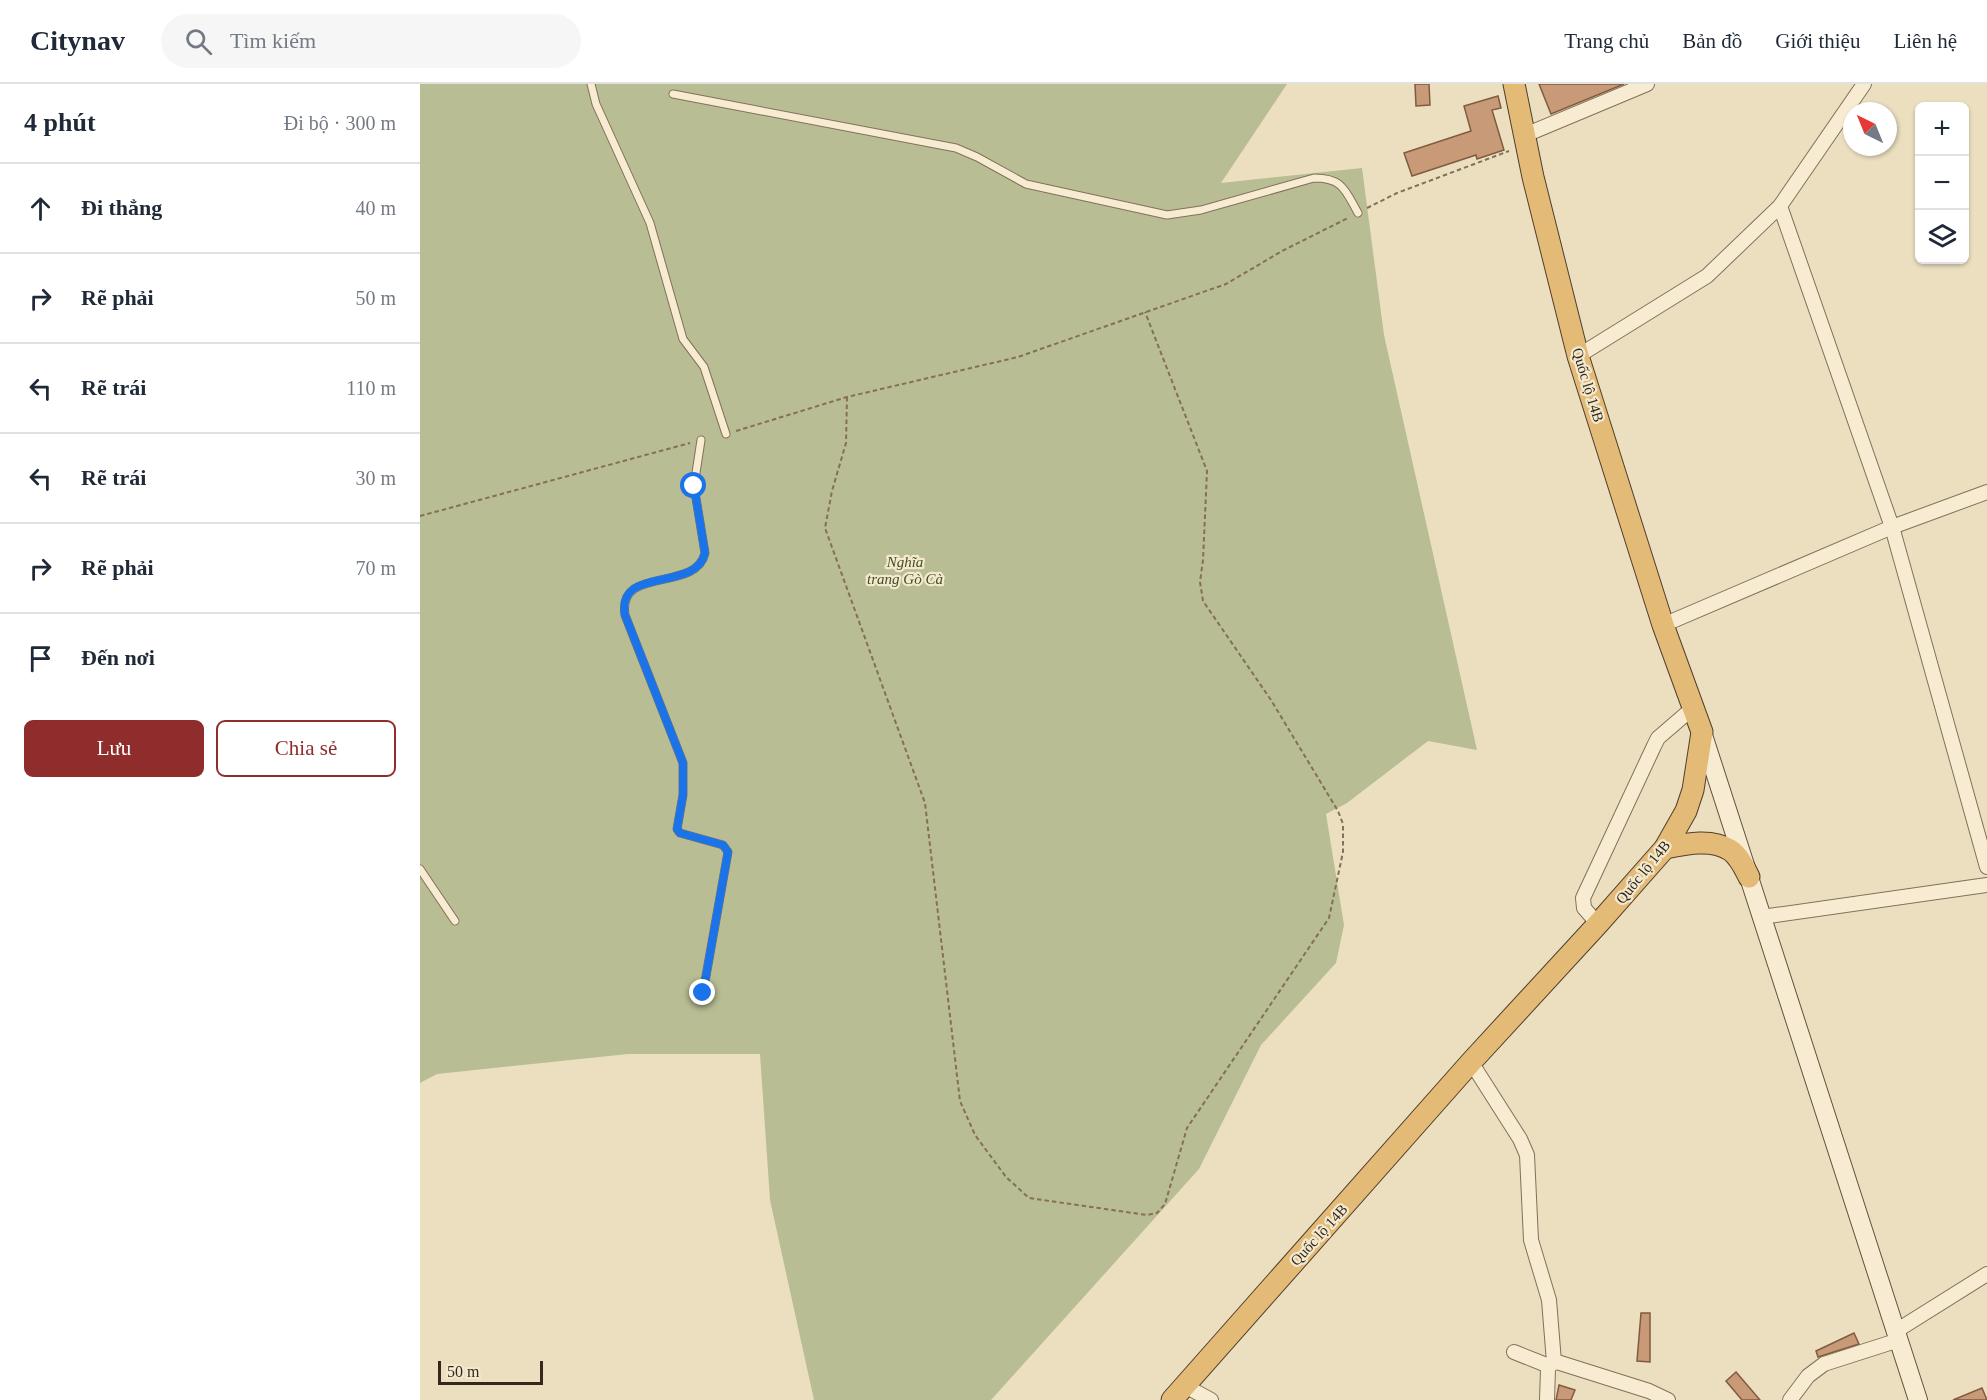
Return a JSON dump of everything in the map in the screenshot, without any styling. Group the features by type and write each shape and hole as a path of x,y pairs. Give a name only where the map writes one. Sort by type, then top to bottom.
{"highway":[{"name":"Quốc lộ 14B","path":"1179,1393 1471,1062 1665,848 1686,812 1693,790 1702,732 1663,625 1578,356 1525,140 1514,84"},
{"path":"1665,848 1693,842 1729,849 1739,859 1749,877"}],"main road":[{"path":"1702,732 1918,1400"}],"street":[{"path":"1525,140 1647,84"},
{"path":"1578,356 1707,276 1780,206 1864,84"},
{"path":"1780,206 1892,527 1987,867"},
{"path":"1663,625 1892,527 1987,492"},
{"path":"1598,924 1584,908 1583,898 1658,738 1694,707"},
{"path":"1762,916 1987,885"},
{"path":"1471,1062 1520,1139 1527,1155 1531,1240 1549,1300 1552,1364 1547,1400"},
{"path":"1790,1400 1808,1376 1824,1364 1898,1336 1987,1274"},
{"path":"1514,1352 1649,1391 1668,1400"},
{"path":"1179,1393 1211,1400"}],"lane":[{"path":"591,84 596,104 650,223 683,339 707,373 726,434"},
{"path":"673,94 956,148 1026,184 1167,215 1201,210 1314,178 1337,181 1358,213"},
{"path":"701,440 694,486 705,553 703,560 691,572 638,586 626,597 623,605 629,626 683,763 683,795 677,829 680,833 690,837 723,845 728,852 703,993"},
{"path":"420,869 456,921"}],"path":[{"path":"726,434 847,397 1018,357 1226,284 1282,251 1397,193 1525,140"},
{"path":"847,397 846,443 832,490 825,528 926,803 960,1101 975,1135 1006,1178 1029,1198 1147,1215 1156,1214 1165,1204 1187,1128 1329,918 1342,852 1343,824 1338,811 1271,700 1203,601 1200,582 1207,471 1145,312"},
{"path":"420,516 701,440"}],"green space":[{"name":"Nghĩa trang Gò Cà","path":"420,84 1287,84 1221,183 1362,168 1384,335 1477,750 1428,741 1347,803 1326,814 1344,925 1336,963 1261,1045 1199,1169 991,1400 814,1400 770,1200 760,1054 628,1054 437,1074 420,1083"}],"building":[{"path":"1415,84 1429,84 1430,105 1416,106"},
{"path":"1539,84 1624,84 1551,114"},
{"path":"1498,96 1501,108 1492,110 1504,150 1477,159 1476,155 1412,176 1404,153 1471,131 1464,106"},
{"path":"1641,1313 1650,1313 1650,1362 1637,1361"},
{"path":"1854,1333 1859,1344 1818,1357 1816,1351"},
{"path":"1736,1372 1760,1400 1742,1400 1726,1381"},
{"path":"1559,1385 1575,1390 1571,1400 1556,1400"},
{"path":"1982,1388 1987,1400 1953,1400"}],"route":[{"path":"694,486 705,553 703,560 691,572 638,586 626,597 623,605 683,763 684,784 678,832 699,840 723,845 728,852 703,993"}]}
